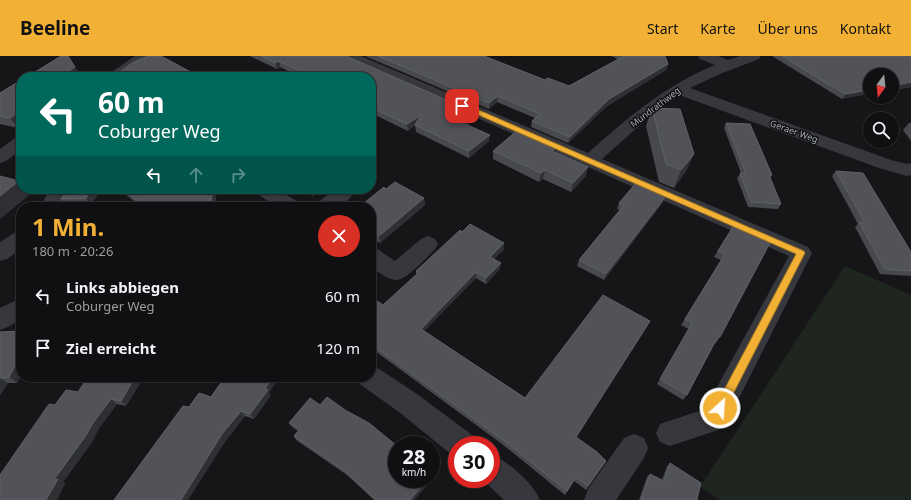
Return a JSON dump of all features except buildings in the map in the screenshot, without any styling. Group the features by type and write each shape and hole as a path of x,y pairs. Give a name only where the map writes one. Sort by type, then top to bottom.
{"street":[{"path":"121,72 144,56"},
{"path":"349,56 801,253 714,419 670,433"},
{"path":"704,56 727,65"},
{"name":"Mündrathweg","path":"590,161 643,114 678,89 727,65 754,56"},
{"name":"Geraer Weg","path":"678,89 885,164 907,170 911,169"},
{"path":"271,194 283,202"},
{"path":"332,202 342,195"},
{"path":"0,253 16,240"},
{"path":"376,259 396,272 428,244"},
{"path":"0,320 16,310"},
{"path":"376,381 408,403 450,436"},
{"path":"599,500 634,448"},
{"path":"500,476 525,500"}],"shaded area":[{"path":"845,266 911,295 911,500 720,500 700,487"}],"route":[{"path":"462,106 801,253 720,408"}]}
